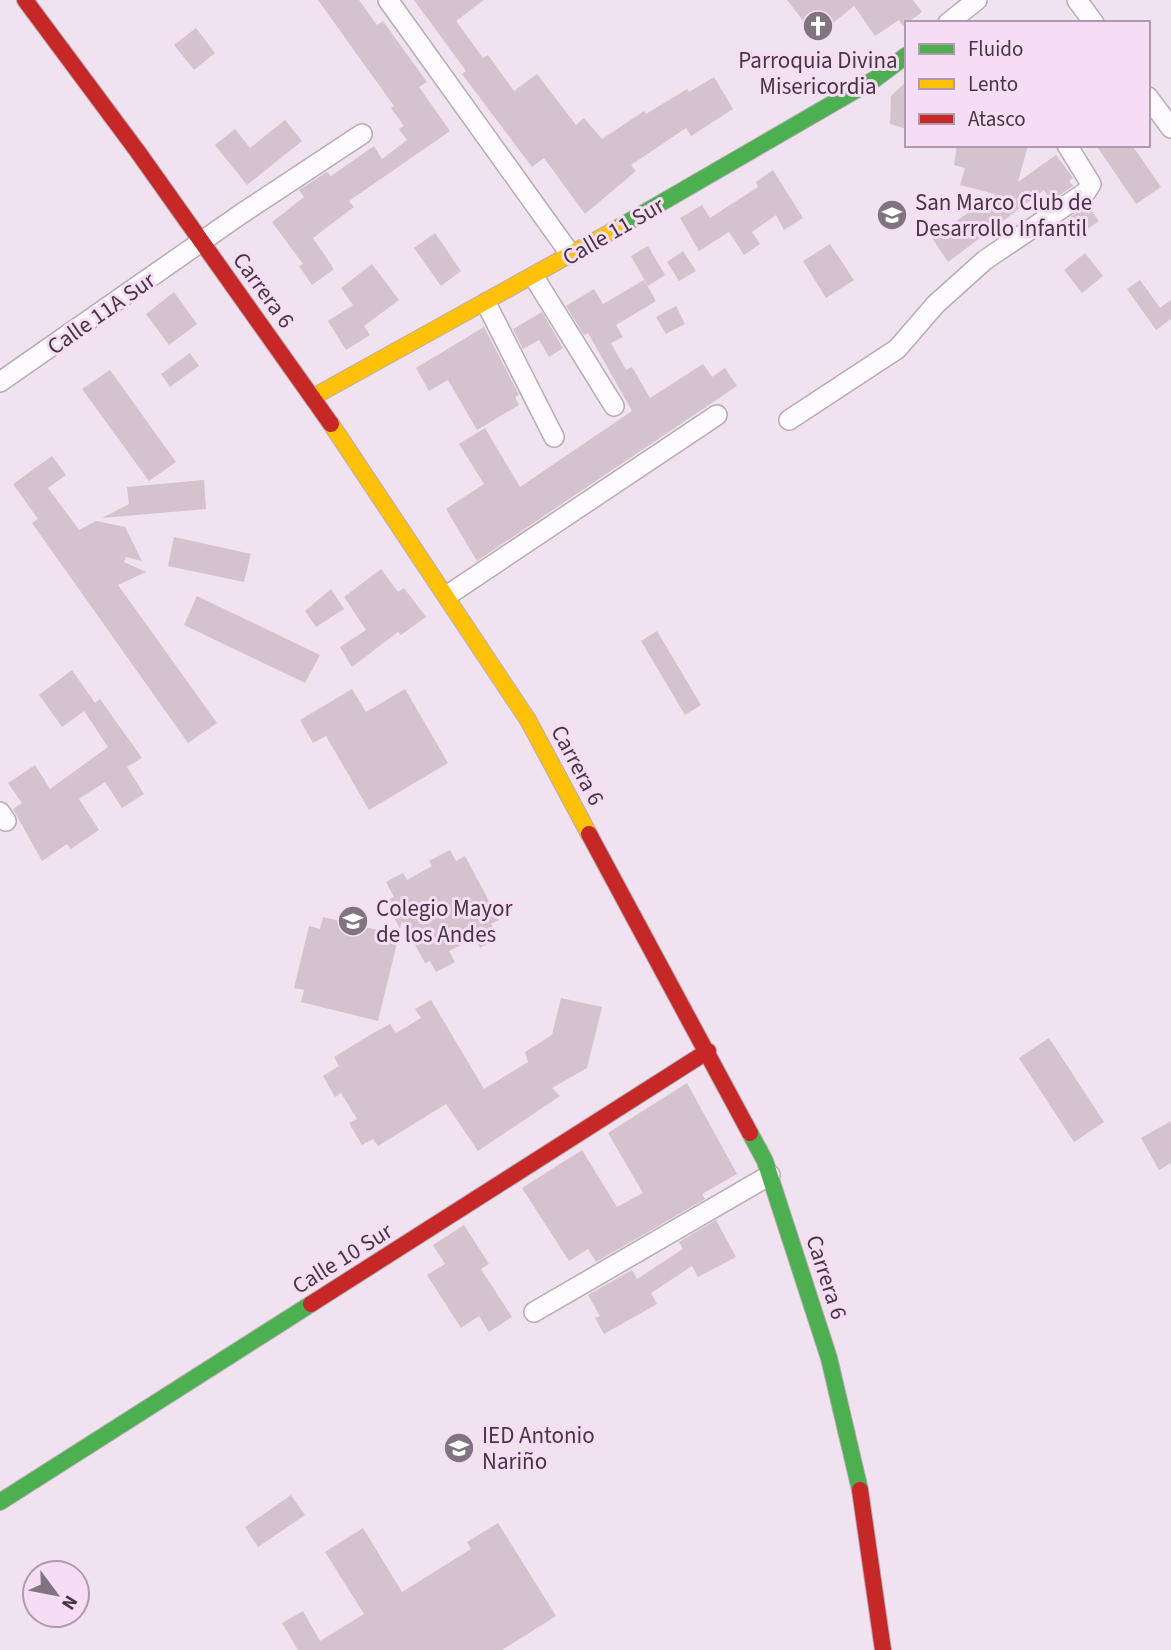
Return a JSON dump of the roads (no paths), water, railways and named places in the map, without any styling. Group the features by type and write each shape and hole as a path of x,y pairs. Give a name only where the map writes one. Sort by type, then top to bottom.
{"main road":[{"name":"Carrera 6","path":"25,0 313,397 448,595 528,720 708,1051 770,1175 829,1358 857,1470 883,1650"},
{"name":"Calle 11 Sur","path":"313,397 534,277 874,79 905,56"},
{"name":"Calle 10 Sur","path":"0,1502 708,1051"}],"street":[{"path":"388,0 571,255"},
{"path":"1077,0 1093,21"},
{"path":"951,21 974,3 980,21"},
{"path":"1150,100 1171,128"},
{"name":"Calle 11A Sur","path":"0,382 362,134"},
{"path":"789,420 897,349 936,304 985,260 1086,192 1091,184 1089,178 1067,147"},
{"path":"534,277 614,406"},
{"path":"486,303 554,437"},
{"path":"448,595 718,415"},
{"path":"534,1312 770,1175"}],"place":[{"name":"Parroquia Divina Misericordia","path":"818,26"},
{"name":"San Marco Club de Desarrollo Infantil","path":"892,215"},
{"name":"Colegio Mayor de los Andes","path":"353,921"},
{"name":"IED Antonio Nariño","path":"459,1448"}]}
